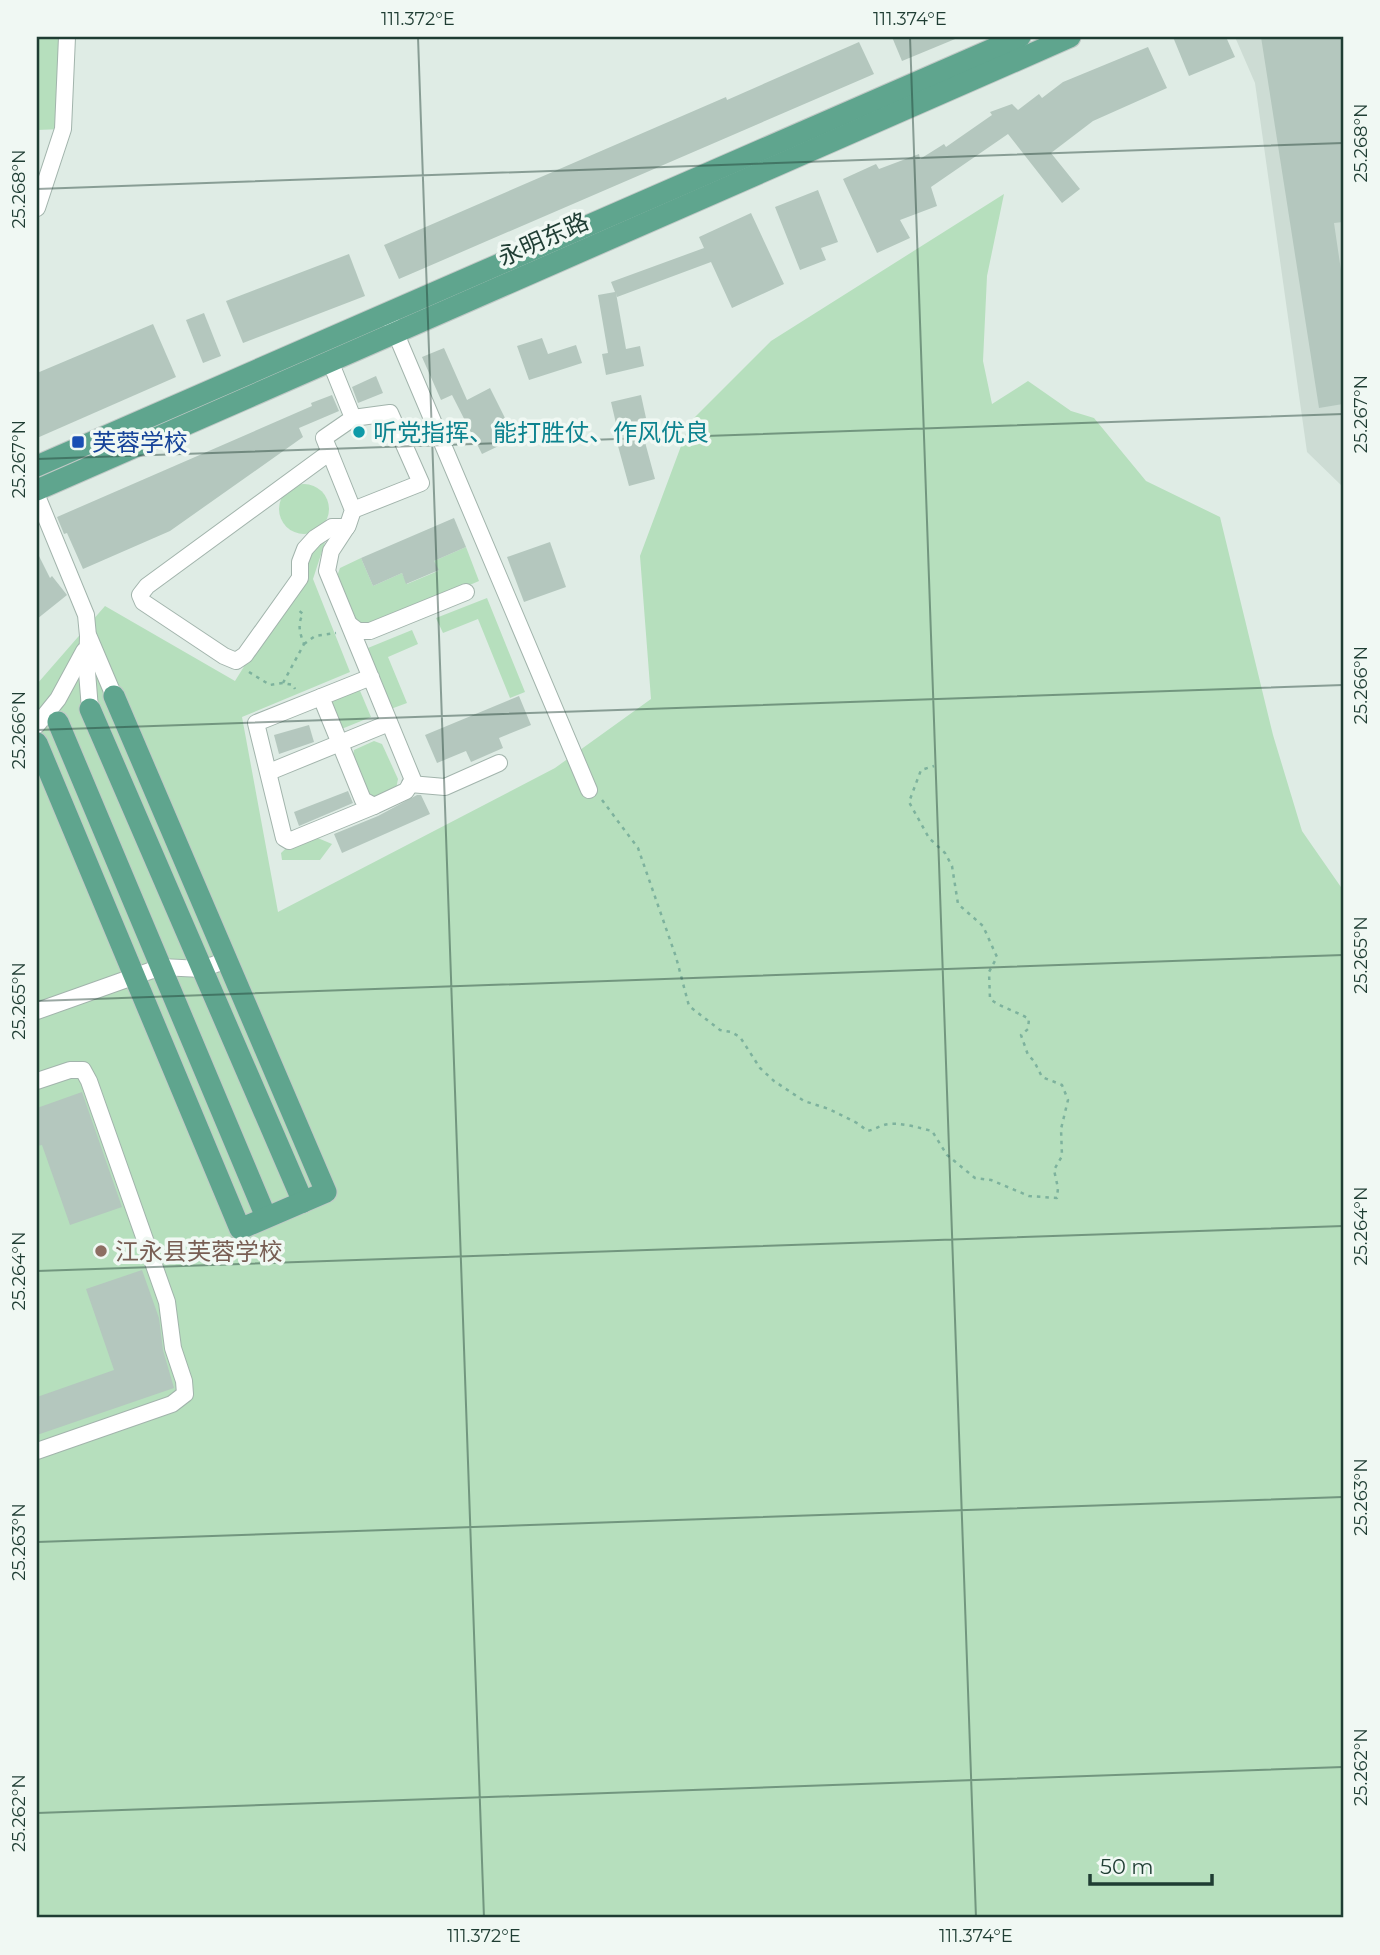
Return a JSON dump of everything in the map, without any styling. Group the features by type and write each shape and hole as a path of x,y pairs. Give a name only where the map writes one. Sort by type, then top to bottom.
{"main road":[{"name":"永明东路","path":"37,490 330,361 391,323 1020,37"},
{"name":"永明东路","path":"37,466 391,323 1070,37"},
{"path":"37,743 240,1229 266,1217 299,1192 326,1192 114,696"},
{"path":"90,709 299,1192"},
{"path":"47,723 80,774 266,1217"},
{"path":"61,800 80,774"},
{"path":"203,1066 214,1166"},
{"path":"286,1100 288,1153 299,1192"}],"street":[{"path":"37,208 63,130 67,37"},
{"path":"391,323 589,790"},
{"path":"330,361 353,418"},
{"path":"353,510 421,483 390,413 353,418 324,438 353,510 347,527 331,551 327,570 413,780 406,791 289,841 284,838 256,723 370,677"},
{"path":"330,452 147,586 140,595 144,602 224,656 236,661 245,656 300,578 300,562 305,550 332,527 347,527"},
{"path":"37,496 86,615 90,709"},
{"path":"351,629 370,631 466,592"},
{"path":"47,723 88,640"},
{"path":"88,640 114,696"},
{"path":"321,697 363,800 374,806"},
{"path":"268,772 389,723"},
{"path":"410,785 445,786 499,763"},
{"path":"37,1012 161,967 202,969 227,960"},
{"path":"37,1081 70,1070 83,1070 89,1081 167,1301 173,1348 184,1381 185,1394 172,1404 37,1451"}],"path":[{"path":"284,602 303,614 299,631 304,644"},
{"path":"283,682 304,644 316,636 351,629"},
{"path":"236,661 238,666 270,685 283,682 293,685 303,704"},
{"path":"589,790 600,798 638,848 676,957 689,1006 720,1030 740,1037 767,1075 804,1101 829,1109 867,1131 877,1130 884,1125 932,1131 947,1155 975,1178 991,1180 1029,1196 1057,1198 1054,1170 1062,1156 1060,1139 1068,1100 1067,1092 1062,1085 1042,1077 1028,1055 1021,1035 1028,1029 1028,1020 1018,1012 1000,1007 990,999 989,972 997,957 983,926 958,904 952,866 945,853 929,838 912,810 909,802 921,771 934,766"}],"shaded area":[{"path":"1235,37 1343,37 1343,487 1307,452 1255,83"}],"green space":[{"path":"37,37 67,37 63,129 37,130"},
{"path":"1004,194 987,276 983,361 992,404 1028,381 1071,411 1094,418 1146,481 1220,517 1273,735 1302,831 1343,890 1343,1918 37,1918 37,684 105,606 235,681 288,596 300,562 327,536 313,579 350,672 242,717 278,912 555,768 651,699 640,556 690,422 771,341"},
{"path":"304,484 322,491 329,509 322,527 304,534 286,527 279,509 286,491"},
{"path":"466,547 479,581 377,625 352,624 336,579 340,568 361,558 373,586 402,573 407,584 438,571 434,561"},
{"path":"487,598 525,692 510,698 478,619 443,633 436,618"},
{"path":"412,630 418,644 388,657 407,703 388,710 363,650"},
{"path":"358,686 371,717 339,730 327,700"},
{"path":"374,741 382,744 398,779 396,789 374,798 366,795 352,760 354,750"},
{"path":"313,836 332,844 320,860 282,860 281,853 296,839"}],"building":[{"path":"892,37 960,37 902,61"},
{"path":"1173,37 1226,37 1235,57 1189,76"},
{"path":"1261,37 1343,37 1343,222 1334,223 1343,284 1343,404 1319,408"},
{"path":"859,42 874,74 399,279 384,245"},
{"path":"1148,47 1167,88 1093,121 1051,153 1080,189 1062,203 1008,134 931,187 937,206 900,220 910,238 877,253 843,179 876,164 879,169 919,154 920,159 944,144 946,147 992,115 990,112 1012,104 1018,110 1039,94 1042,98 1063,82"},
{"path":"818,190 838,242 821,248 826,260 800,270 775,207"},
{"path":"751,213 784,284 732,308 711,262 617,297 616,293 626,349 640,346 644,366 606,375 602,354 608,353 598,295 615,292 611,282 704,248 699,237"},
{"path":"349,254 365,296 243,343 226,301"},
{"path":"204,313 221,356 203,363 186,320"},
{"path":"153,324 176,377 37,438 37,373"},
{"path":"542,338 548,354 576,345 582,363 529,380 517,346"},
{"path":"444,348 467,400 490,388 515,438 482,454 452,395 441,400 422,357"},
{"path":"376,376 383,393 358,403 352,387"},
{"path":"332,395 339,411 299,428 303,437 170,531 83,569 57,517"},
{"path":"641,395 646,418 639,420 655,479 629,486 618,446 621,445 611,402"},
{"path":"454,518 466,547 434,561 439,570 406,584 402,573 373,586 361,558"},
{"path":"550,542 566,587 524,602 507,557"},
{"path":"37,552 50,578 52,576 67,595 37,619"},
{"path":"519,696 531,725 499,738 503,748 471,762 466,751 437,763 425,735"},
{"path":"309,725 314,742 279,754 274,735"},
{"path":"348,791 353,803 299,826 294,812"},
{"path":"421,795 430,814 342,853 334,834 378,816"},
{"path":"82,1092 122,1207 70,1225 42,1145 37,1146 37,1108"},
{"path":"142,1270 159,1318 163,1350 174,1388 37,1435 37,1397 114,1370 86,1289"}],"place":[{"name":"听党指挥、能打胜仗、作风优良","path":"359,432"},
{"name":"芙蓉学校","path":"78,442"},
{"name":"江永县芙蓉学校","path":"101,1251"}]}
